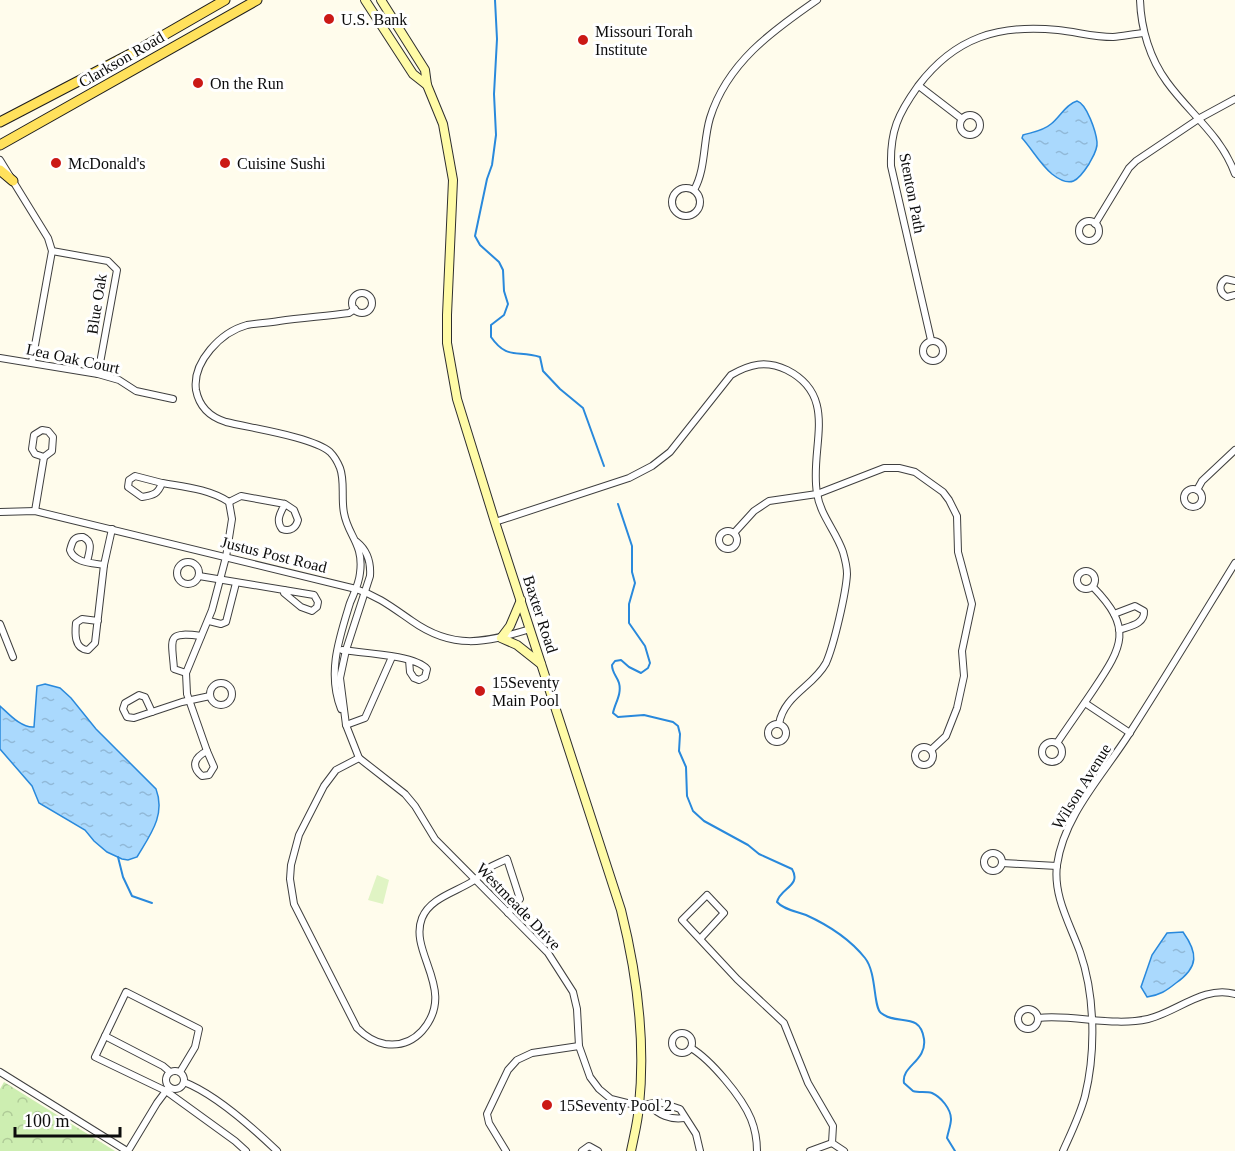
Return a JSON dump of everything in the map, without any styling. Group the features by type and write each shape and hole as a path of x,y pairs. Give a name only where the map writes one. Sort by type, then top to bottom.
{"main road":[{"name":"Clarkson Road","path":"0,122 138,50 225,0"},
{"name":"Clarkson Road","path":"0,145 257,0"},
{"name":"Baxter Road","path":"365,0 413,74 427,85"},
{"name":"Baxter Road","path":"381,0 425,70 427,85 443,124 453,180 447,343 458,399 495,522 621,910 633,957 641,1023 639,1106 631,1151"},
{"path":"0,170 13,181"},
{"path":"521,599 511,624 501,638 520,647 542,664"}],"street":[{"path":"694,190 700,179 710,118 731,77 746,56 760,42 795,13 817,0"},
{"path":"1140,0 1144,33 1157,68 1179,98 1200,118 1223,148 1235,174"},
{"name":"Stenton Path","path":"931,340 891,166 891,144 902,109 942,59 957,48 980,37 1004,31 1033,28 1112,37 1144,33"},
{"path":"919,86 962,119"},
{"path":"1095,224 1129,168 1136,161 1200,118 1235,99"},
{"path":"0,160 48,238 52,251 32,362"},
{"path":"682,188 694,190 700,201 698,210 691,215 678,213 673,206 675,193 682,188"},
{"name":"Blue Oak","path":"52,251 108,261 117,270 98,374"},
{"path":"1235,281 1226,279 1221,283 1220,288 1222,294 1227,297 1235,295"},
{"path":"355,309 349,313 246,325 227,336 209,351 198,370 196,385 202,405 219,420 313,443 331,453 342,475 344,517 357,542 361,558 360,573 337,649 333,672 335,694 359,758 336,770 324,786 299,836 291,865 290,879 294,904 357,1028 368,1038 386,1044 406,1043 416,1038 433,1011 435,994 419,934 425,911 436,901 507,859 520,899 508,913"},
{"name":"Lea Oak Court","path":"0,358 98,374 119,380 136,391 173,399"},
{"path":"495,522 629,478 645,470 670,452 731,375 741,369 760,363 772,364 791,372 806,383 813,393 819,414 814,476 817,494 823,514 842,549 847,568 846,583 826,663 819,673 789,700 779,724"},
{"path":"35,511 44,457 52,451 53,438 48,431 42,430 34,435 32,448 35,454 44,457"},
{"path":"1197,490 1202,481 1235,450"},
{"path":"734,533 754,511 769,501 817,494 892,467 915,472 943,492 953,507 958,524 958,552 970,592 972,612 962,651 964,676 957,708 946,736 931,750"},
{"path":"162,483 157,493 142,497 130,489 128,484 130,478 135,476 204,490 229,502 232,519 226,557 209,621 186,673 186,686 207,751"},
{"path":"229,502 241,496 285,504"},
{"name":"Justus Post Road","path":"0,512 35,511 356,589 380,598 416,624 436,635 474,642 501,638 530,629"},
{"path":"98,621 82,619 77,621 75,636 81,648 88,650 93,646 98,621 104,565 112,530"},
{"path":"346,723 340,678 371,567 365,549 357,542"},
{"path":"87,562 104,565"},
{"name":"Wilson Avenue","path":"1063,1151 1084,1097 1093,1019 1092,1000 1080,952 1059,897 1057,866 1070,824 1130,733 1235,564"},
{"path":"199,576 219,581 284,590 314,595 318,602 317,608 312,611 307,610 284,593 284,590"},
{"path":"209,621 221,624 226,622 236,583"},
{"path":"1057,744 1115,657 1119,630 1114,614 1093,587"},
{"path":"1114,614 1135,606 1141,607 1144,614 1141,621 1119,630"},
{"path":"0,624 13,657"},
{"path":"186,673 174,669 172,640 182,633 201,636"},
{"path":"337,649 409,660"},
{"path":"346,723 365,718 392,657"},
{"path":"152,712 148,701 143,696 129,700 123,705 123,712 130,718 152,712 190,700 210,696"},
{"path":"1085,703 1130,733"},
{"name":"Westmeade Drive","path":"359,758 405,794 435,839 548,953 569,985 577,1009 579,1046 590,1077 605,1095 611,1099 639,1106 659,1102 680,1108 684,1118 696,1134 700,1151"},
{"path":"1002,863 1057,866"},
{"path":"700,939 724,913 707,896 682,920 737,979 784,1023 808,1083 832,1126 832,1143"},
{"path":"1038,1018 1052,1016 1133,1021 1164,1014 1210,993 1220,991 1235,994"},
{"path":"180,1072 195,1047 199,1029 126,992 95,1057 168,1089 246,1151"},
{"path":"105,1036 163,1066 170,1072 180,1072"},
{"path":"506,1151 489,1123 487,1114 508,1070 518,1060 532,1053 579,1046"},
{"path":"691,1048 705,1056 744,1105 752,1121 757,1151"},
{"path":"1,1075 127,1151 168,1089 166,1079 170,1072"},
{"path":"180,1072 184,1082"},
{"path":"168,1089 178,1088 184,1082"},
{"path":"184,1082 208,1095 251,1126 277,1151"},
{"path":"650,1105 657,1113 677,1119 684,1118"},
{"path":"810,1151 832,1143"},
{"path":"832,1143 844,1151"},
{"path":"582,1151 589,1146 598,1151"}],"green space":[{"path":"377,875 389,880 383,904 368,900"},
{"path":"4,1082 115,1151 0,1151 0,1089"}],"water":[{"path":"1077,101 1084,107 1090,119 1097,145 1085,170 1077,179 1069,182 1052,174 1022,138 1023,135 1048,126"},
{"path":"45,684 60,688 71,698 96,729 156,789 159,798 158,816 137,857 122,859 107,852 85,830 39,803 32,786 0,749 0,706 20,723 34,727 37,686"},
{"path":"1183,932 1194,959 1189,971 1169,988 1147,997 1141,987 1152,955 1167,933"}],"waterway":[{"path":"495,0 496,135 492,165 475,236 480,245 499,262 503,270 504,291 508,304 504,315 491,325 491,337 507,352 540,357 543,371 583,408 604,466"},
{"path":"618,504 632,546 632,572 635,583 629,604 629,623 645,646 650,663 648,668 641,673 621,660 615,661 612,665 620,687 613,713 618,717 644,715 673,722 678,726 679,751 686,767 687,796 693,811 704,821 748,845 759,854 792,869 794,879 777,902 787,909 822,923 852,944 869,964 881,1013 894,1019 913,1022 922,1030 924,1039 922,1053 906,1072 904,1083 913,1091 932,1093 945,1104 951,1119 947,1138 955,1151"},
{"path":"118,857 123,877 132,896 152,903"}],"place":[{"name":"U.S. Bank","path":"329,19"},
{"name":"Missouri Torah Institute","path":"583,40"},
{"name":"On the Run","path":"198,83"},
{"name":"McDonald's","path":"56,163"},
{"name":"Cuisine Sushi","path":"225,163"},
{"name":"15Seventy Main Pool","path":"480,691"},
{"name":"15Seventy Pool 2","path":"547,1105"}]}
